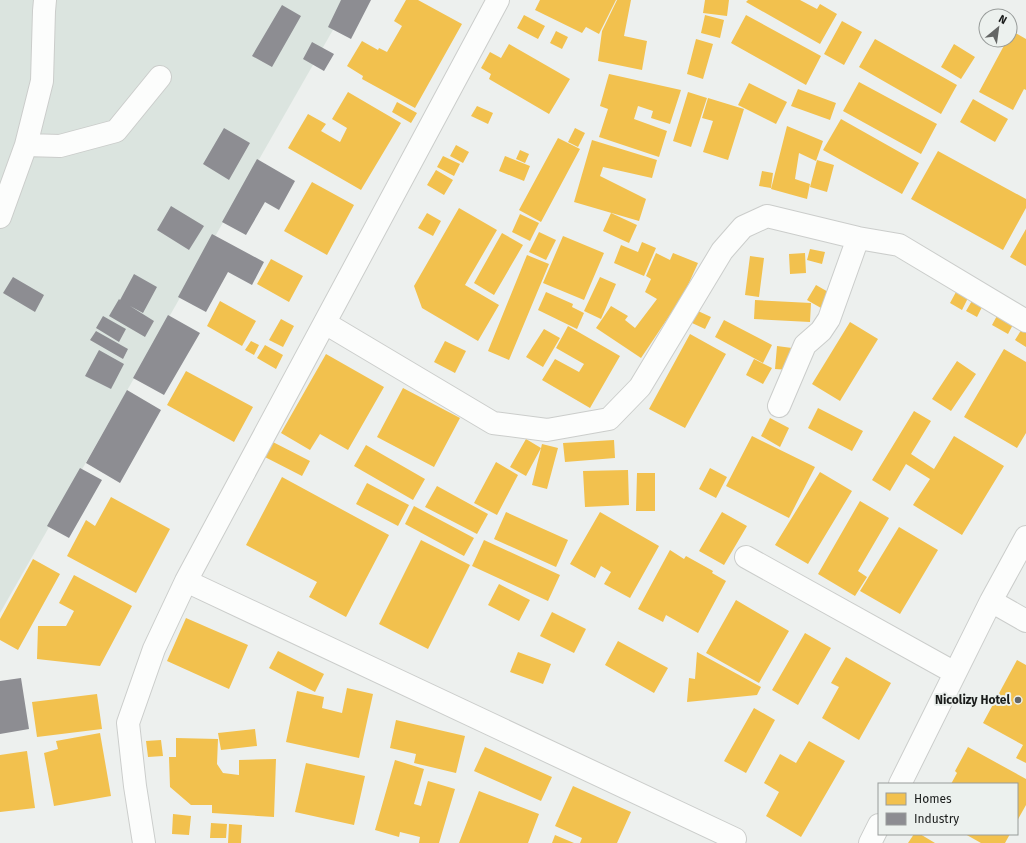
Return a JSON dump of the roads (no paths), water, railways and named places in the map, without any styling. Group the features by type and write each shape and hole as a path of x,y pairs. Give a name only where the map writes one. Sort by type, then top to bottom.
{"street":[{"path":"0,217 26,145 42,81 45,0"},
{"path":"144,843 135,786 128,723 154,649 186,581 498,0"},
{"path":"26,145 60,146 116,131 160,77"},
{"path":"325,323 493,423 547,430 609,419 640,387 722,251 744,227 767,216 858,238 899,245 1026,321"},
{"path":"779,406 805,345 821,331 829,319 858,238"},
{"path":"900,783 991,601 1026,537"},
{"path":"746,557 955,673"},
{"path":"186,581 735,839"},
{"path":"991,601 1026,621"},
{"path":"870,843 878,827"}],"place":[{"name":"Nicolizy Hotel","path":"1018,700"}]}
